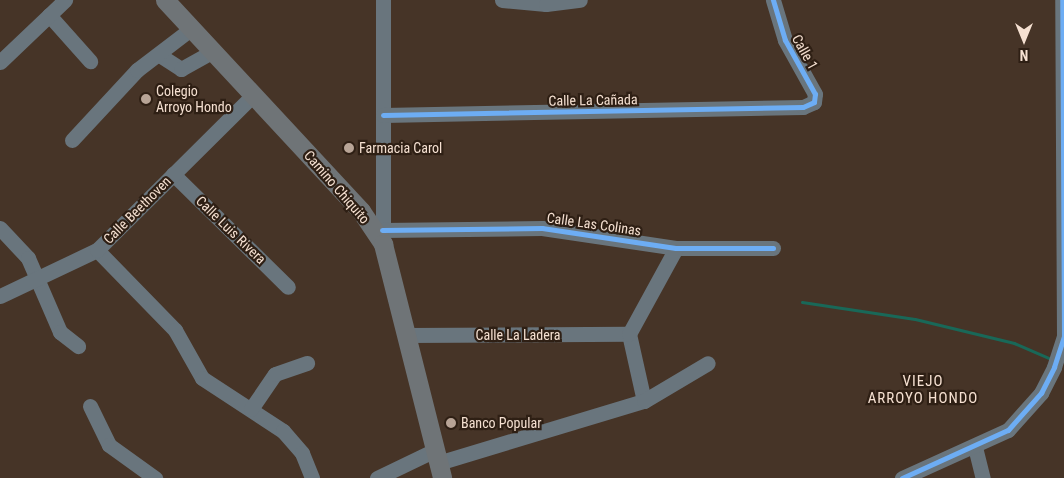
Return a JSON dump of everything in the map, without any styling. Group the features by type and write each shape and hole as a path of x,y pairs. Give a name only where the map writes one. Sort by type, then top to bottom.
{"main road":[{"name":"Camino Chiquito","path":"165,0 254,94 383,237 438,464"}],"street":[{"path":"0,62 65,0"},
{"path":"383,0 383,237"},
{"path":"502,0 546,4 580,0"},
{"name":"Calle 1","path":"773,0 785,40 815,94 814,102 803,107"},
{"path":"902,478 975,447 1008,430 1040,393 1064,336 1062,0"},
{"path":"49,16 90,61"},
{"path":"72,140 137,70 161,56 192,28"},
{"path":"161,56 181,69 213,51"},
{"name":"Calle Beethoven","path":"0,296 97,250 254,94"},
{"name":"Calle La Cañada","path":"383,115 803,107"},
{"name":"Calle Luis Rivera","path":"173,174 288,287"},
{"path":"361,211 383,192"},
{"path":"0,228 28,258 60,332 78,346"},
{"name":"Calle Las Colinas","path":"383,237 542,228 676,248 773,248"},
{"path":"644,401 629,334 676,248"},
{"path":"97,250 175,330 208,384 283,431 302,453 312,478"},
{"name":"Calle La Ladera","path":"407,335 629,334"},
{"path":"250,409 275,374 308,363"},
{"path":"377,478 438,464 644,401 708,363"},
{"path":"90,406 109,445 155,478"},
{"path":"975,447 983,478"}],"waterway":[{"path":"802,302 915,319 1014,343 1051,359"}],"cycle path":[{"path":"383,115 803,107 814,102 815,94 785,40 773,0"},
{"path":"902,478 1008,430 1041,393 1054,367 1064,336 1062,0"},
{"path":"382,230 542,228 676,248 773,248"}],"place":[{"name":"Colegio Arroyo Hondo","path":"146,99"},
{"name":"Farmacia Carol","path":"349,148"},
{"name":"Banco Popular","path":"451,423"}],"district":[{"name":"VIEJO ARROYO HONDO","path":"923,390"}]}
